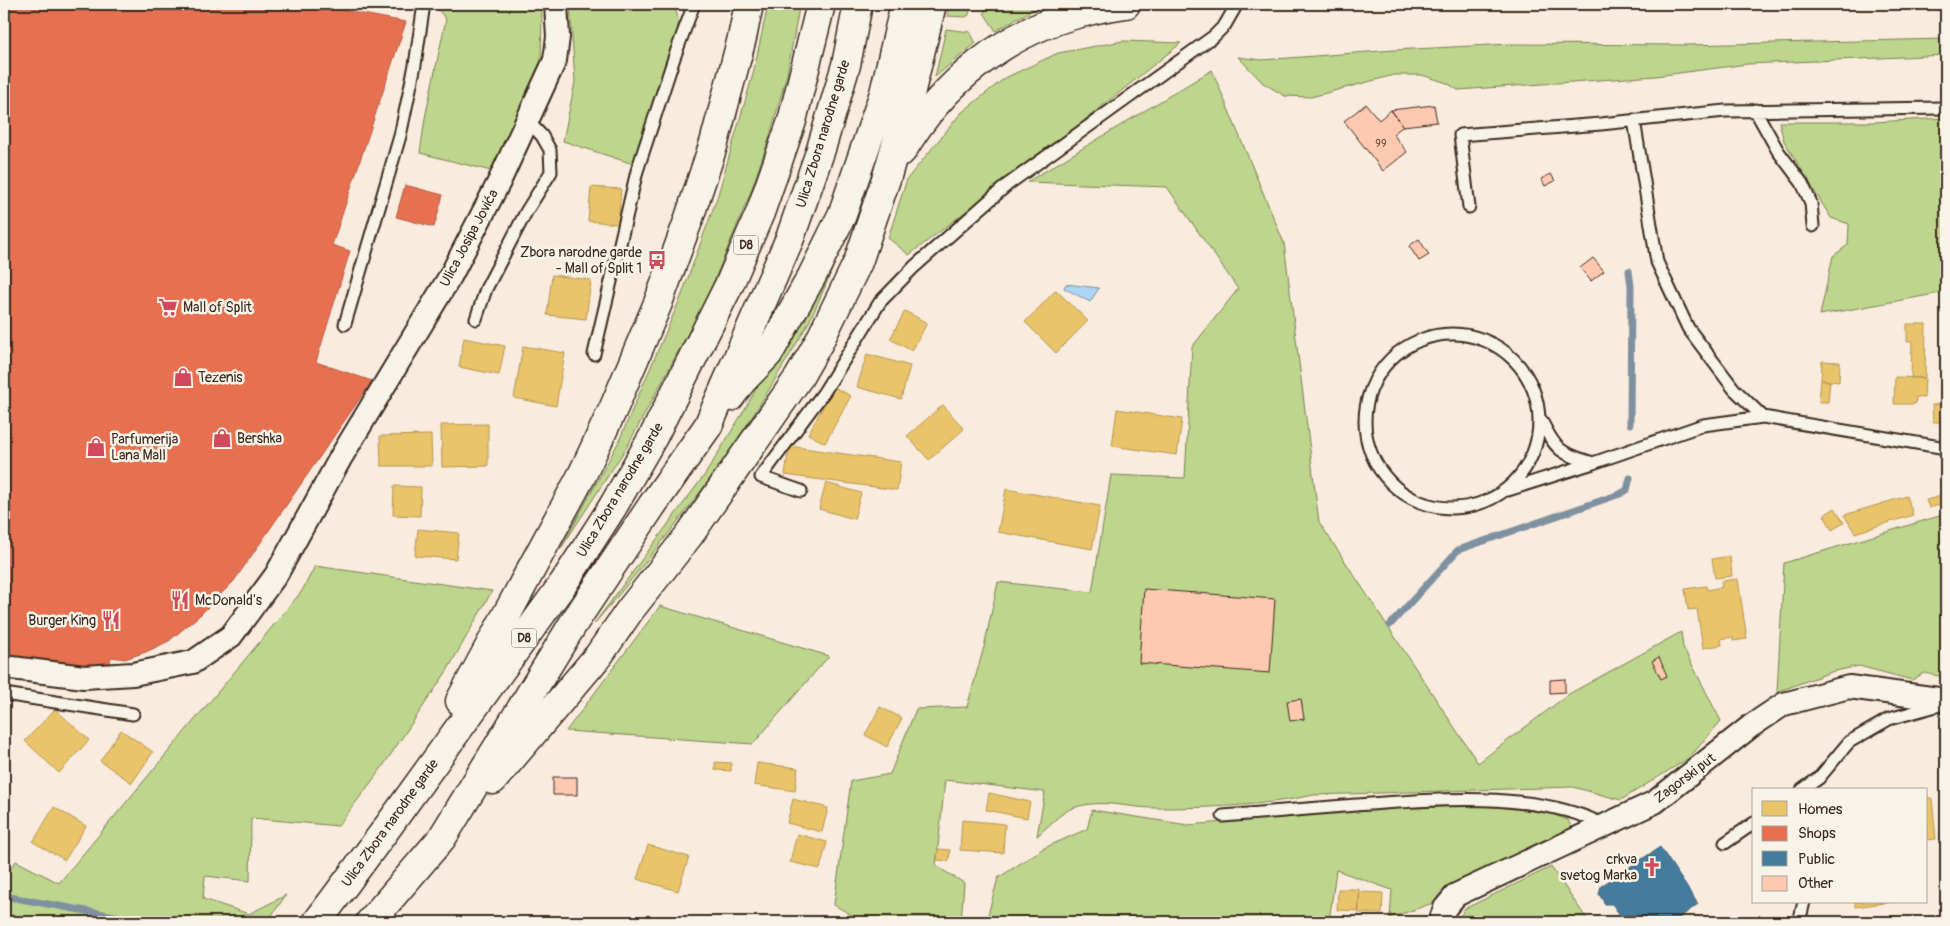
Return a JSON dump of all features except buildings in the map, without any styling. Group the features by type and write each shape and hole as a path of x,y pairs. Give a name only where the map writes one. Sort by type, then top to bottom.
{"highway":[{"path":"384,832 474,677 492,639 582,475 614,407 658,303 687,224 714,143 733,76 749,4"},
{"name":"Ulica Zbora narodne garde","path":"317,922 563,584 612,508 653,437 730,283 760,213 792,121 821,4"},
{"name":"Ulica Zbora narodne garde","path":"370,922 442,838 573,624 653,504 708,426 790,238 821,149 846,65 858,4"},
{"path":"708,426 742,382 769,353 812,276 842,215 884,93 905,4"},
{"path":"442,838 600,655 630,610 690,534 798,377 836,311 858,262 887,176 908,103 932,4"},
{"path":"887,176 912,134 938,102 967,72 994,50 1053,22 1084,12 1126,4"}],"street":[{"name":"Ulica Josipa Jovića","path":"4,667 84,677 123,667 193,662 231,636 276,575 341,457 451,275 499,182 555,60 558,37 556,4"},
{"name":"Zagorski put","path":"1440,922 1445,908 1456,895 1655,802 1751,726 1784,704 1849,687 1946,702"}],"lane":[{"path":"345,324 400,136 417,56 424,4"},
{"path":"594,354 637,171 694,4"},
{"path":"801,491 761,478 824,392 880,302 914,267 1007,185 1214,36 1226,25 1237,4"},
{"path":"1469,207 1460,135 1592,125 1725,111 1946,108"},
{"path":"1755,110 1778,151 1802,183 1811,203 1813,226"},
{"path":"476,319 486,289 526,212 551,172 550,150 542,136 527,120"},
{"path":"1634,120 1657,262 1688,328 1734,389 1763,417"},
{"path":"1594,463 1568,456 1552,443 1541,420 1536,391 1521,365 1499,346 1472,335 1442,333 1414,341 1390,358 1373,382 1364,411 1366,440 1377,467 1396,489 1422,503 1451,509 1480,504 1506,490 1594,463 1703,425 1763,417 1946,448"},
{"path":"1506,490 1525,471 1537,446 1541,420"},
{"path":"4,694 133,714"},
{"path":"1805,788 1819,778 1849,742 1889,720 1946,702"},
{"path":"1223,816 1386,803 1492,800 1547,807 1586,815 1606,826"},
{"path":"1725,843 1752,824"},
{"path":"1799,922 1804,904"}],"green space":[{"path":"435,4 540,4 542,16 541,61 491,171 420,153 425,118 446,19"},
{"path":"570,4 659,4 675,7 679,22 636,165 563,141 575,82"},
{"path":"949,4 971,4 969,15 965,17 947,16"},
{"path":"987,4 1045,5 1017,18 996,31 984,13"},
{"path":"768,5 799,8 787,74 770,136 750,194 707,298 628,445 560,550 618,443 681,297 717,198 753,74"},
{"path":"946,29 970,32 976,43 935,77"},
{"path":"1946,39 1946,55 1748,64 1656,76 1458,90 1447,83 1422,75 1394,75 1311,97 1285,96 1263,83 1238,57 1262,60 1510,44 1686,45"},
{"path":"1123,41 1181,43 1065,136 909,255 888,238 907,179 961,113 1005,78 1058,53"},
{"path":"1212,70 1284,243 1319,522 1478,763 1569,694 1681,632 1683,647 1721,721 1689,758 1621,800 1573,787 1314,795 1255,804 1195,808 1144,808 1114,804 1094,804 1069,810 1059,816 1037,836 1045,792 945,780 936,866 964,883 961,922 856,922 857,918 834,905 851,781 890,774 916,709 967,707 984,647 998,582 1092,592 1111,475 1185,478 1192,347 1238,289 1167,187 1027,182"},
{"path":"1946,118 1946,292 1820,315 1833,256 1848,245 1849,224 1831,218 1784,141 1779,122 1874,122"},
{"path":"869,170 818,303 806,328 760,405 693,502 594,624 706,473 745,409 791,325"},
{"path":"1946,514 1946,669 1944,677 1924,673 1912,680 1859,666 1831,672 1777,692 1784,563"},
{"path":"315,566 492,591 447,671 381,769 338,826 251,818 250,881 205,876 203,899 249,914 286,895 267,922 17,922 4,917 4,878 16,861 59,883 302,591"},
{"path":"660,606 829,656 753,744 566,731"},
{"path":"1483,805 1549,813 1568,820 1572,828 1570,833 1436,902 1390,918 1392,890 1336,870 1329,922 986,922 998,878 1044,848 1087,829 1092,810 1188,825 1369,810"},
{"path":"1551,867 1589,922 1458,922 1464,909"}],"water":[{"path":"1066,284 1099,288 1090,302 1064,288"}],"waterway":[{"path":"1629,271 1631,286 1630,424"},
{"path":"1390,625 1458,550 1620,494 1627,490 1630,478"},
{"path":"4,896 147,922"}],"place":[{"name":"Zbora narodne garde - Mall of Split 1","path":"657,260"},
{"name":"Mall of Split","path":"168,307"},
{"name":"Tezenis","path":"183,377"},
{"name":"Bershka","path":"222,438"},
{"name":"Parfumerija Lana Mall","path":"96,447"},
{"name":"McDonald's","path":"180,600"},
{"name":"Burger King","path":"111,620"},
{"name":"crkva svetog Marka","path":"1652,867"}]}
